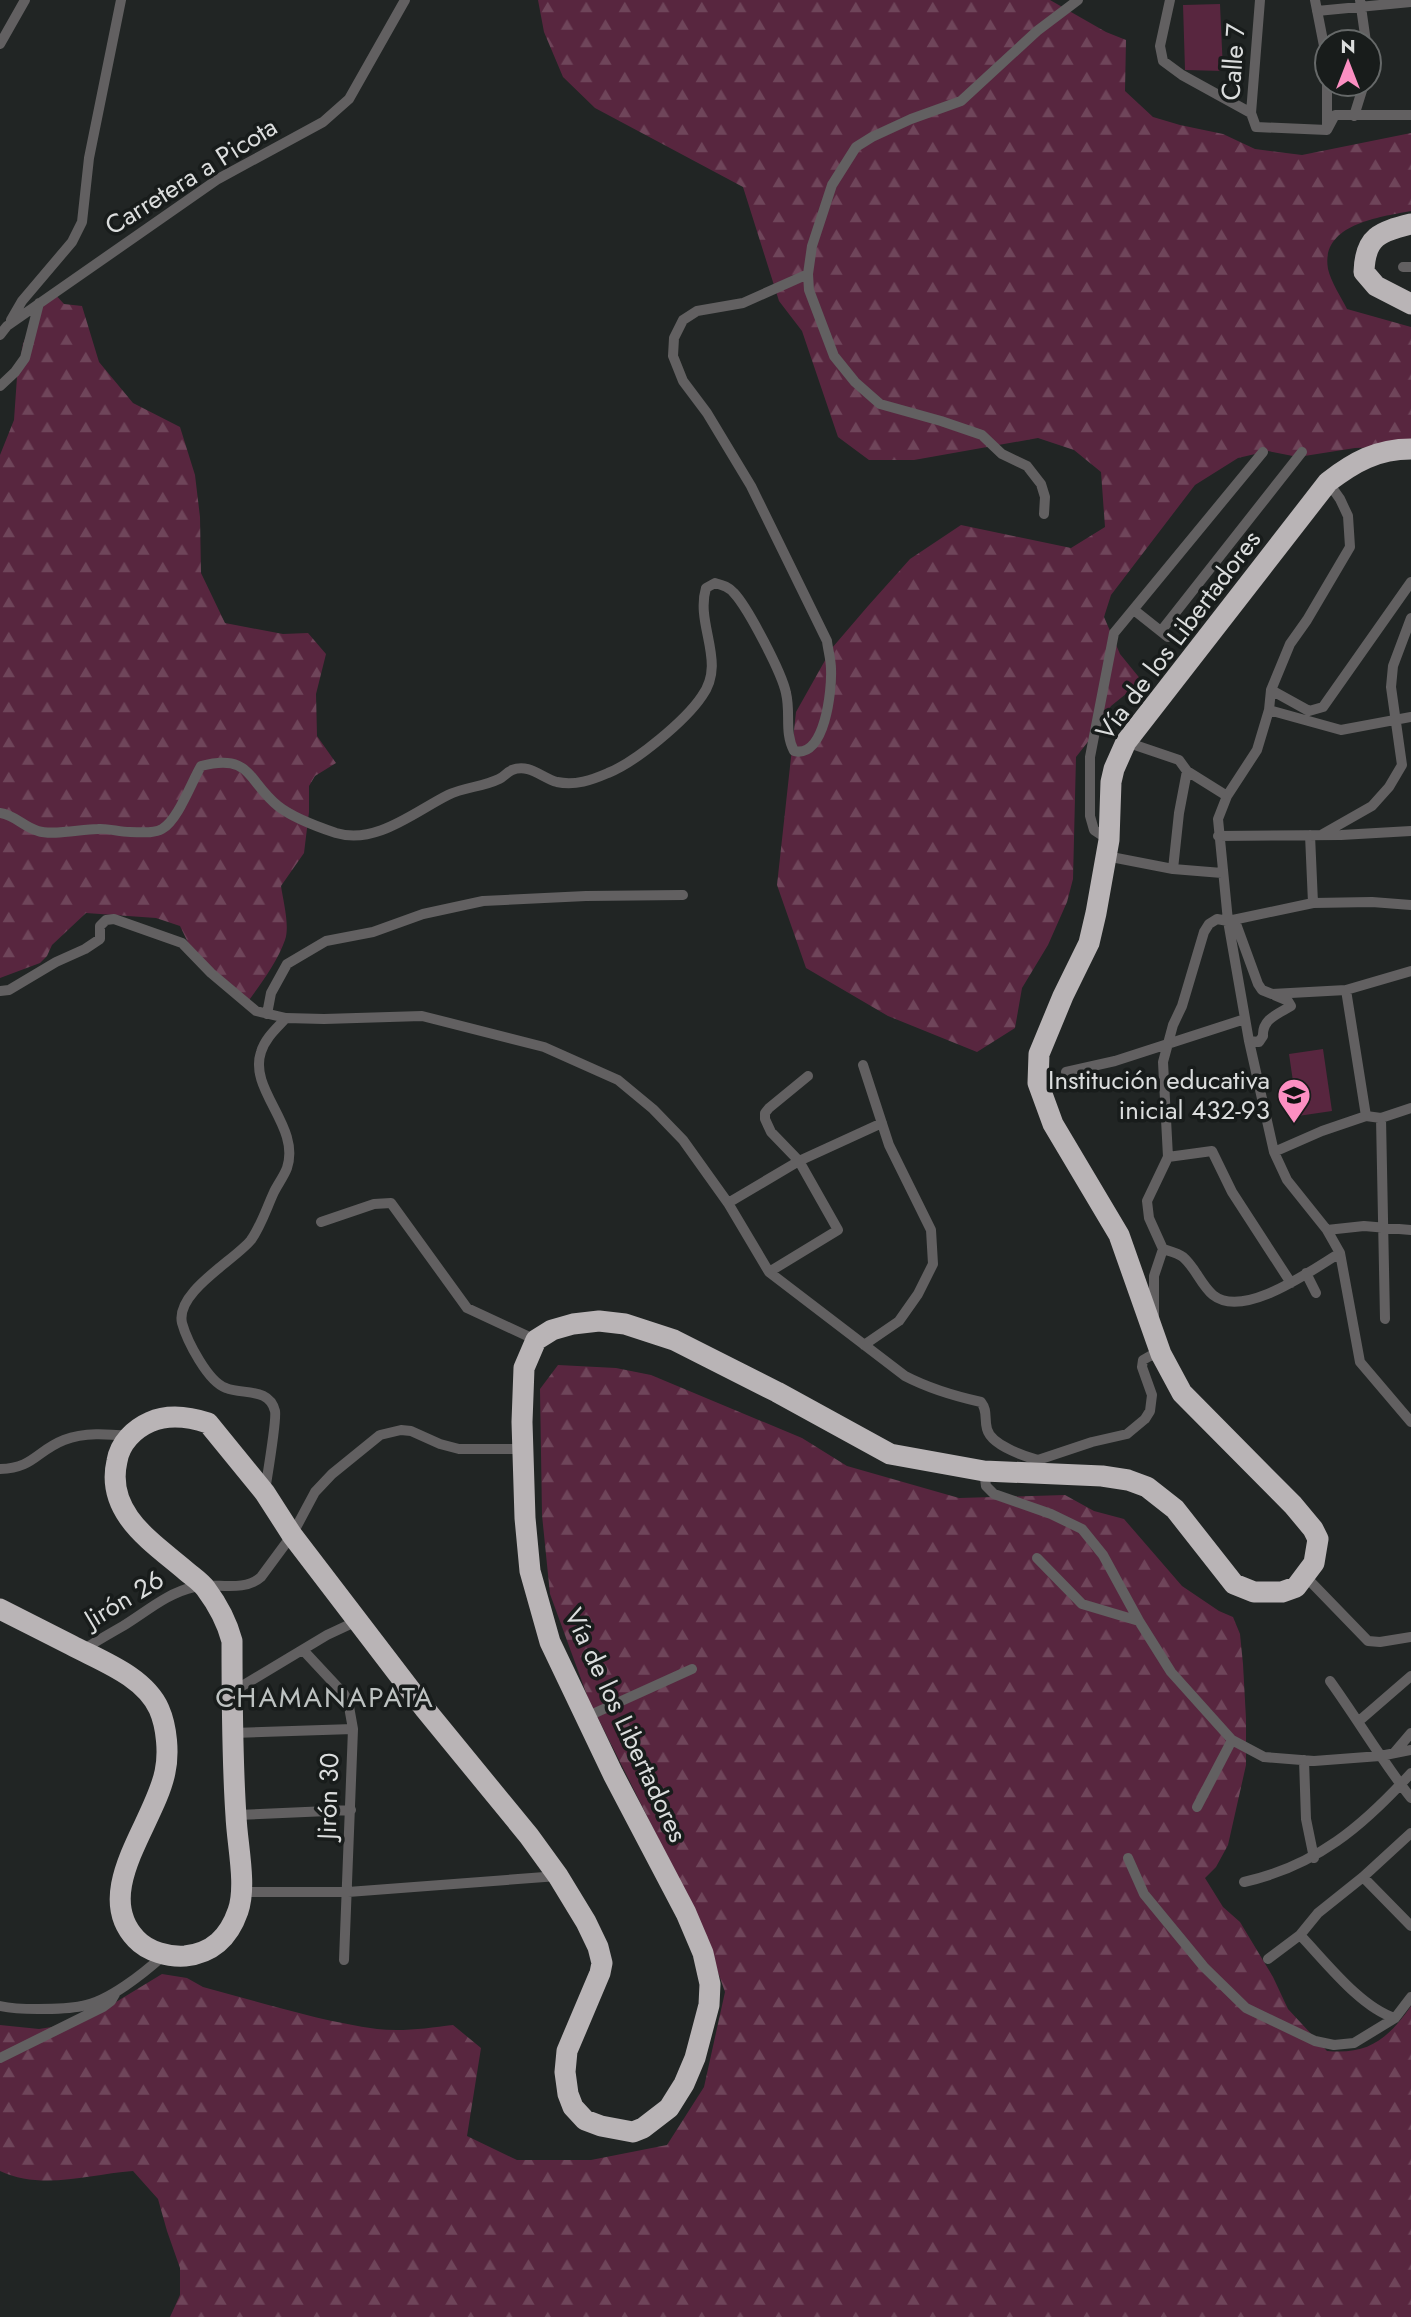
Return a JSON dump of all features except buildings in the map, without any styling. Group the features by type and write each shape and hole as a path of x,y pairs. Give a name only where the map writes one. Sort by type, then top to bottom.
{"highway":[{"path":"1411,224 1373,238 1367,248 1364,272 1376,286 1411,304"},
{"name":"Vía de los Libertadores","path":"1306,1577 1314,1563 1317,1549 1318,1539 1313,1529 1182,1393 1161,1353 1119,1235 1053,1125 1038,1083 1039,1054 1088,943 1107,848 1111,782 1126,742 1328,482 1349,466 1369,456 1384,451 1411,449"},
{"path":"536,1340 552,1330 572,1324 598,1321 625,1324 674,1340 890,1454 984,1471 1031,1467 1102,1476 1128,1480 1147,1487 1175,1509 1234,1584 1254,1592 1282,1592 1296,1587 1306,1577"},
{"name":"Vía de los Libertadores","path":"130,1436 140,1426 154,1420 187,1418 208,1423 265,1493 292,1535 425,1709 529,1836 558,1876 586,1922 598,1947 602,1964 567,2052 565,2072 568,2094 573,2107 585,2120 633,2132 643,2128 669,2108 684,2084 695,2058 709,2005 710,1984 703,1953 686,1913 550,1642 530,1572 525,1518 523,1368 536,1340"},
{"path":"0,1609 138,1682 160,1710 167,1752 165,1774 127,1865 119,1905 123,1921 139,1943 164,1955 198,1954 214,1948 232,1925 242,1892 236,1815 232,1641 228,1625 205,1587 128,1519 117,1501 118,1455 130,1436"}],"street":[{"path":"0,44 25,0"},
{"path":"3,330 22,301 72,242 82,222 89,158 121,0"},
{"name":"Carretera a Picota","path":"3,330 218,179 323,121 349,99 405,0"},
{"path":"1044,514 1045,497 1041,484 1027,466 1002,454 982,435 880,404 855,382 834,356 809,290 808,274 812,246 832,185 856,147 911,119 961,100 1037,31 1078,0"},
{"name":"Calle 7","path":"1260,0 1251,113 1256,127 1327,130"},
{"path":"1321,28 1316,5 1411,2"},
{"path":"1360,3 1364,28"},
{"path":"1170,4 1160,46 1163,61 1182,75 1251,113"},
{"path":"1327,98 1327,130"},
{"path":"1354,116 1360,98"},
{"path":"1327,130 1335,115 1407,116"},
{"path":"0,813 10,814 32,829 44,833 102,828 125,832 160,830 169,824 201,766 217,762 235,764 251,774 263,792 287,811 336,833 350,836 365,835 390,827 452,793 499,779 517,769 538,772 556,782 576,783 591,780 612,772 668,732 688,715 705,693 712,675 713,663 703,599 706,588 715,583 733,590 746,608 786,690 789,743 794,751 800,753 808,750 816,742 831,695 827,641 751,486 707,413 683,380 673,356 674,338 683,320 697,311 743,303 808,274"},
{"path":"0,386 25,358 39,303"},
{"path":"1222,873 1173,869 1107,848 1094,830 1090,816 1090,757 1114,633 1263,452"},
{"path":"1134,611 1165,634 1302,452"},
{"path":"1328,482 1349,516 1350,547 1290,644 1271,690 1269,710 1257,750 1227,796 1218,819 1218,836 1245,1019 1274,1152 1287,1180 1327,1230 1340,1252 1360,1363 1411,1422"},
{"path":"1271,690 1309,711 1323,707 1411,582"},
{"path":"1315,835 1372,806 1389,787 1402,765 1391,687 1393,666 1411,618"},
{"path":"1269,710 1341,730 1411,717"},
{"path":"1126,742 1179,760 1187,771 1227,796"},
{"path":"1173,869 1187,771"},
{"path":"1218,836 1411,831"},
{"path":"1313,902 1315,835"},
{"path":"267,1014 271,993 287,964 326,942 373,932 423,914 484,901 683,895"},
{"path":"1154,1331 1154,1276 1163,1249 1150,1218 1147,1201 1168,1157 1163,1062 1166,1045 1182,1006 1204,932 1209,924 1217,919 1231,921 1313,902 1411,905"},
{"path":"0,991 9,990 56,962 85,949 100,939 100,926 106,920 114,919 182,943 256,1011 286,1018 422,1016 544,1047 618,1080 653,1109 683,1140 729,1203 769,1272 905,1376 928,1388 981,1402 986,1409 986,1428 991,1438 1020,1455 1031,1467 1092,1442 1127,1434 1136,1427 1150,1411 1153,1395 1142,1367 1143,1360 1161,1353"},
{"path":"1231,921 1262,990 1288,1001 1292,1006 1268,1021 1259,1042 1249,1041"},
{"path":"1272,994 1346,990 1411,971"},
{"path":"1346,990 1366,1116"},
{"path":"265,1493 275,1411 268,1398 261,1394 226,1388 206,1374 183,1325 182,1315 205,1279 251,1239 287,1167 289,1148 286,1130 265,1089 259,1068 260,1053 267,1038 286,1018"},
{"path":"1066,1072 1115,1061 1245,1019"},
{"path":"863,1065 889,1145 931,1230 933,1264 918,1294 899,1321 864,1345"},
{"path":"769,1272 838,1230 799,1161 771,1132 765,1119 765,1113 808,1076"},
{"path":"1274,1152 1366,1116 1381,1118 1411,1108"},
{"path":"1381,1118 1385,1319"},
{"path":"729,1203 799,1161 882,1123"},
{"path":"1168,1157 1212,1151 1232,1192 1292,1283"},
{"path":"321,1222 374,1204 391,1203 467,1308 536,1340"},
{"path":"1327,1230 1364,1226 1411,1230"},
{"path":"1163,1249 1182,1256 1213,1295 1227,1302 1244,1302 1292,1283 1340,1252"},
{"path":"1306,1273 1316,1293"},
{"name":"Jirón 26","path":"81,1651 155,1604 183,1590 255,1583 292,1535 315,1492 332,1474 380,1435 401,1430 411,1431 459,1449 524,1449"},
{"path":"0,1469 26,1465 46,1449 80,1435 130,1436"},
{"path":"984,1471 986,1486 994,1494 1051,1514 1082,1529 1103,1555 1139,1622 1171,1672 1232,1740 1264,1757 1304,1760 1380,1756 1411,1750"},
{"path":"1037,1559 1082,1604 1139,1622"},
{"path":"1306,1577 1368,1641 1380,1643 1411,1637"},
{"path":"232,1692 357,1620"},
{"name":"Jirón 30","path":"303,1650 344,1694 348,1701 353,1729 344,1960"},
{"path":"586,1717 692,1669"},
{"path":"1359,1721 1411,1676"},
{"path":"1330,1681 1411,1798"},
{"path":"233,1733 353,1729"},
{"path":"1394,1753 1411,1733"},
{"path":"1197,1807 1232,1740"},
{"path":"1304,1760 1306,1819 1314,1858"},
{"path":"1244,1882 1272,1876 1314,1858 1347,1835 1411,1773"},
{"path":"236,1815 351,1810"},
{"path":"1268,1959 1300,1936 1318,1913 1411,1833"},
{"path":"1128,1858 1144,1894 1204,1966 1246,2008 1315,2041 1335,2045 1354,2043 1395,2018 1411,1997"},
{"path":"242,1892 348,1892 558,1876"},
{"path":"1363,1877 1411,1926"},
{"path":"1300,1936 1364,2001 1395,2018"},
{"path":"0,2006 47,2009 84,2006 141,1976 164,1955"},
{"path":"0,2058 103,2007 111,2001 116,1990"}],"green space":[{"path":"538,0 1050,0 1106,32 1126,40 1125,91 1153,117 1223,134 1255,149 1302,155 1411,133 1411,211 1369,220 1343,232 1333,242 1328,254 1328,269 1347,309 1411,327 1411,446 1355,448 1298,457 1268,451 1238,458 1195,485 1111,595 1104,617 1120,654 1142,681 1111,706 1076,757 1073,879 1067,902 1048,945 1022,988 1015,1028 977,1052 888,1016 806,968 777,885 796,712 832,648 910,559 961,525 1071,548 1105,527 1101,472 1074,450 1038,438 914,460 869,460 838,437 802,331 779,301 743,187 595,108 563,77 544,32"},
{"path":"1220,4 1223,71 1185,70 1183,5"},
{"path":"54,293 64,304 82,306 99,362 133,403 180,427 195,475 200,517 201,573 225,623 283,634 308,633 326,654 316,694 317,736 336,763 315,776 309,786 304,853 281,886 286,920 285,940 273,966 245,1006 197,961 180,926 156,918 86,913 52,945 40,963 0,978 0,455 14,420 23,344 39,303"},
{"path":"1323,1049 1332,1111 1298,1116 1289,1054"},
{"path":"558,1365 616,1368 651,1375 802,1438 847,1466 959,1498 1065,1495 1094,1511 1124,1519 1182,1586 1219,1611 1233,1617 1240,1634 1243,1664 1246,1765 1228,1845 1216,1867 1205,1878 1223,1907 1240,1922 1273,1977 1288,2009 1327,2051 1354,2050 1376,2042 1394,2028 1411,2006 1411,2317 170,2317 180,2295 180,2268 158,2199 133,2171 49,2181 16,2177 0,2171 0,2025 39,2029 83,2022 162,1974 187,1978 203,1987 355,2026 396,2030 453,2025 481,2048 467,2136 517,2160 591,2160 667,2145 704,2087 725,1992 701,1924 588,1698 550,1594 542,1515 540,1389"}],"place":[{"name":"Institución educativa inicial 432-93","path":"1294,1125"}],"district":[{"name":"CHAMANAPATA","path":"325,1697"}]}
